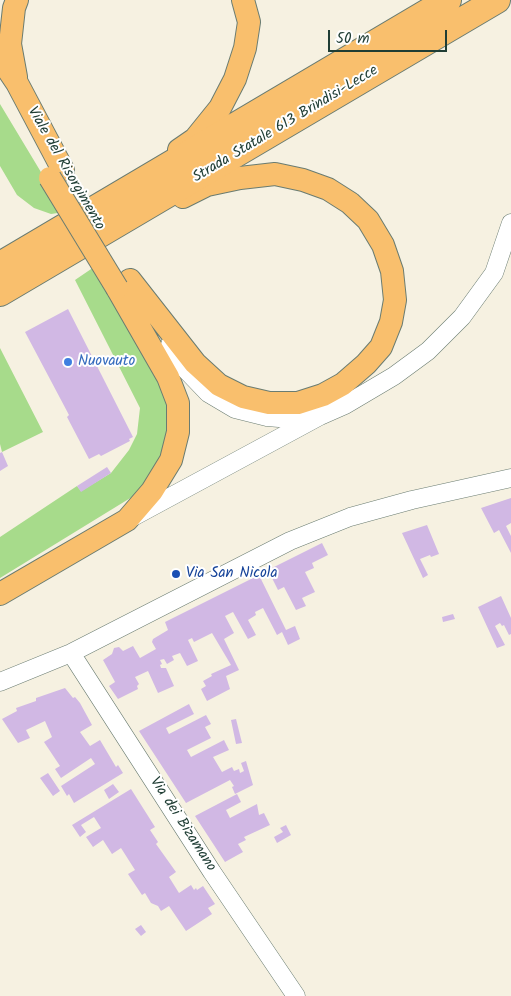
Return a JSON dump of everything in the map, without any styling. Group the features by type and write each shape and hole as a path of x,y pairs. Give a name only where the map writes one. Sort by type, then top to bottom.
{"highway":[{"name":"Strada Statale 613 Brindisi-Lecce","path":"119,209 448,0"},
{"name":"Strada Statale 613 Brindisi-Lecce","path":"119,209 497,0"},
{"path":"0,266 119,209"},
{"path":"0,294 119,209"}],"main road":[{"path":"5,85 14,8 17,0"},
{"path":"119,209 195,138 220,108 235,79 245,48 249,22 243,0"},
{"name":"Viale del Risorgimento","path":"0,58 5,85 123,284"},
{"path":"119,209 150,214 207,185 240,178 275,174 303,180 335,193 350,203 368,220 383,245 392,271 395,300 391,322 381,347 366,364 342,384 323,395 298,403 269,403 243,397 219,385 195,363 123,284"},
{"path":"0,594 127,520 152,491 170,460 178,432 178,403 168,376 123,284"}],"street":[{"path":"127,520 320,416 345,405 394,376 428,351 462,317 494,273 511,222"},
{"path":"123,284 184,369 208,393 235,410 267,417 291,419 320,416"},
{"path":"0,682 71,654 290,541 350,517 412,500 511,478"},
{"name":"Via dei Bizamano","path":"71,654 207,864 296,996"}],"green space":[{"path":"0,104 65,212 51,214 34,208 17,195 0,166"},
{"path":"97,265 169,403 168,439 156,471 132,497 0,578 0,537 77,486 81,491 111,473 129,450 137,434 140,408 75,280"},
{"path":"0,348 43,432 2,452 0,444"}],"building":[{"path":"68,309 133,437 129,439 130,441 101,456 99,454 89,459 67,417 69,415 25,332"},
{"path":"2,452 8,466 0,471 0,453"},
{"path":"107,467 111,473 81,492 77,486"},
{"path":"511,498 511,523 506,526 511,536 511,553 499,530 494,533 481,508"},
{"path":"427,525 439,554 420,559 428,575 423,578 402,533"},
{"path":"322,543 328,555 312,563 314,568 305,572 315,592 302,598 306,606 296,610 284,587 278,590 268,570"},
{"path":"259,575 286,630 295,626 300,639 288,645 282,632 277,635 263,608 255,612 256,615 248,620 256,635 248,639 233,612 225,616 234,633 224,639 239,670 226,676 230,689 207,701 201,689 206,686 203,681 212,676 211,674 231,665 212,633 194,642 192,638 188,640 198,661 187,666 180,653 172,656 174,660 167,664 164,659 160,660 161,668 166,668 174,686 158,693 148,671 135,677 139,684 137,686 138,689 118,699 109,686 115,682 103,660 112,654 114,648 119,647 123,651 133,646 140,658 156,649 152,642 153,639 168,630 165,622"},
{"path":"501,596 511,618 511,634 509,635 504,625 502,626 500,623 495,626 505,645 497,648 478,607"},
{"path":"453,614 455,619 443,622 442,617"},
{"path":"65,688 80,703 92,725 80,732 90,746 100,740 116,767 118,765 123,773 74,803 61,786 95,764 91,758 61,778 55,769 60,766 44,742 52,737 45,721 26,730 30,738 18,743 2,719 17,711 16,708 36,701 36,698"},
{"path":"189,704 194,714 166,728 169,734 206,715 211,724 205,727 211,738 187,750 191,757 224,740 229,750 213,757 222,772 232,767 234,771 239,769 240,773 244,771 241,763 246,761 253,785 235,794 232,787 234,786 230,780 186,803 139,731"},
{"path":"236,719 242,743 236,744 231,720"},
{"path":"48,773 60,791 53,796 40,778"},
{"path":"113,784 119,792 109,799 104,790"},
{"path":"131,789 155,827 150,830 158,842 156,844 176,872 169,877 179,893 191,885 194,890 203,886 215,904 208,908 212,914 186,931 169,906 161,911 158,906 151,903 145,893 142,895 128,874 135,870 121,848 112,854 103,840 93,847 86,837 101,828 94,817 81,825 86,832 80,837 72,825"},
{"path":"237,794 241,802 226,810 230,818 257,804 259,815 264,813 270,825 244,837 246,840 238,844 243,852 225,862 195,816"},
{"path":"286,825 291,835 277,843 274,837 283,832 280,828"},
{"path":"141,925 146,932 141,936 135,929"}],"place":[{"name":"Nuovauto","path":"68,362"},
{"name":"Via San Nicola","path":"176,574"}]}
